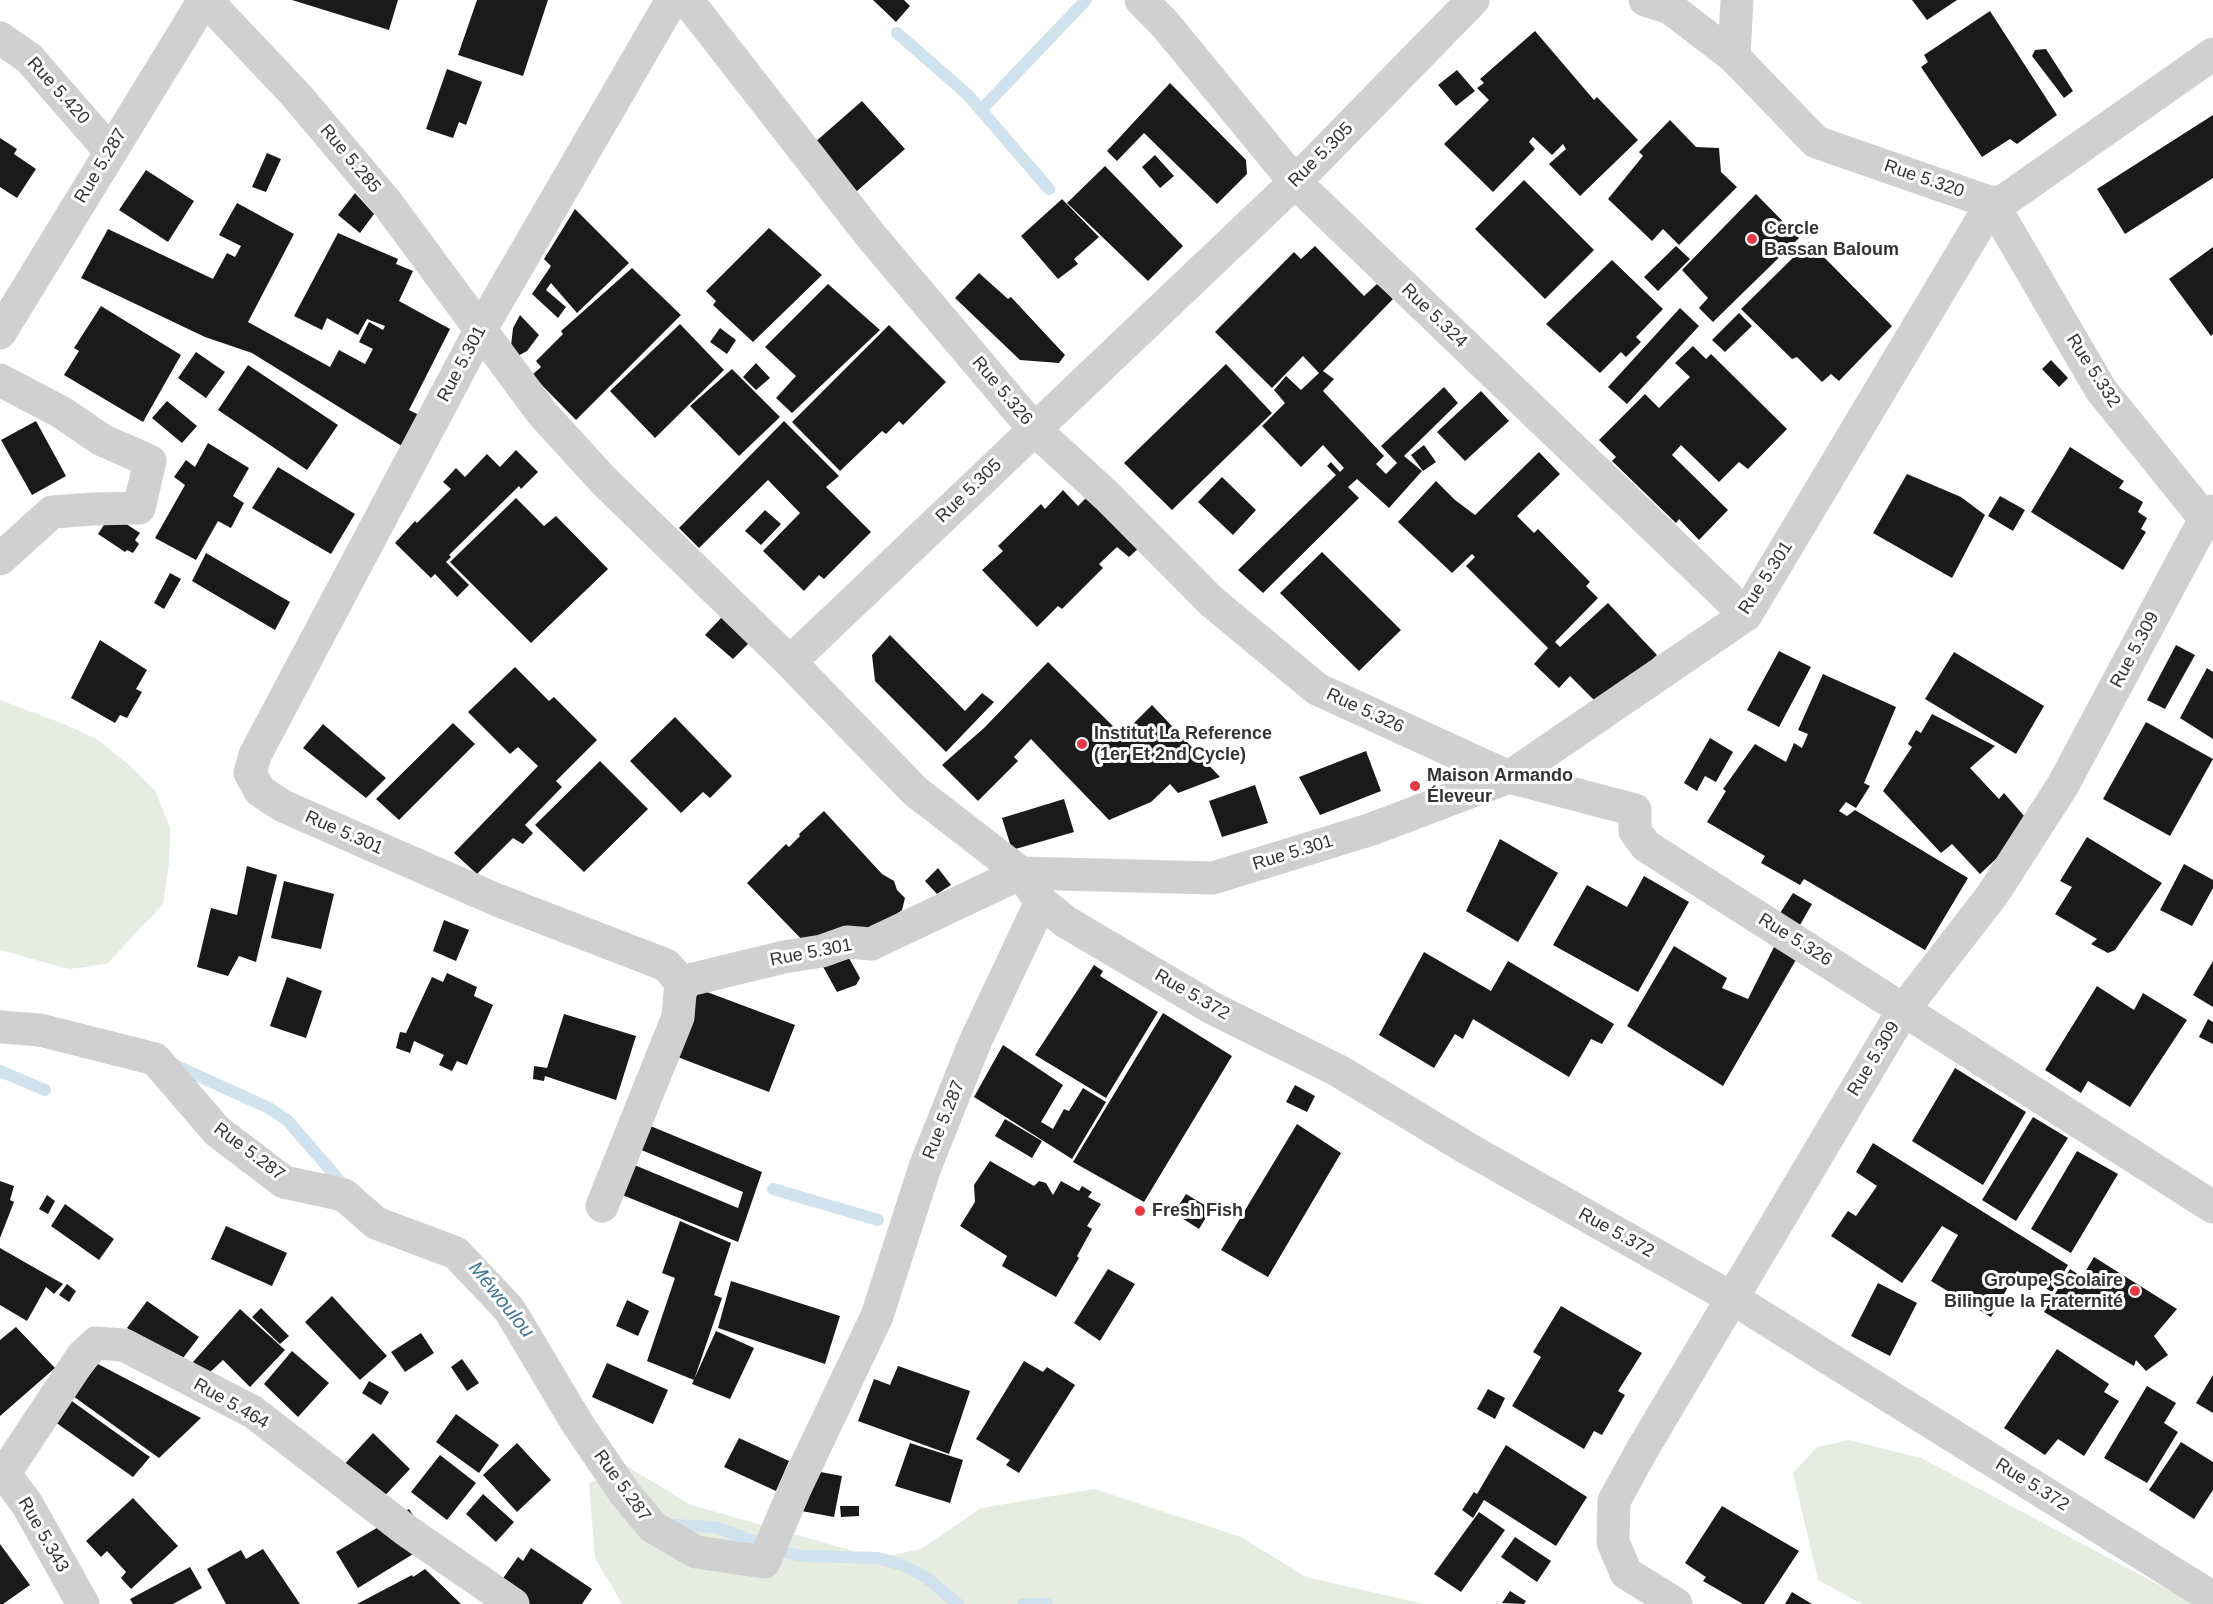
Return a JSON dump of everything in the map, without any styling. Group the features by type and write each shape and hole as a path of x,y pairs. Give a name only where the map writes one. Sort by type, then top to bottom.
{"street":[{"name":"Rue 5.287","path":"0,333 205,0"},
{"name":"Rue 5.285","path":"205,0 296,95 387,203 481,329"},
{"name":"Rue 5.301","path":"672,0 481,329 255,755 250,773 260,791 283,806 497,900 666,965 681,982 784,957 822,951 847,942 871,944 1021,873 1213,878 1372,829 1509,777 1746,615 1992,203"},
{"name":"Rue 5.326","path":"687,0 871,236 1034,429 1107,496 1210,601 1317,688 1509,777 1635,810 1635,831 1646,846 2210,1198"},
{"name":"Rue 5.324","path":"1141,0 1164,23 1295,182 1746,615"},
{"name":"Rue 5.305","path":"790,662 1295,182 1473,0"},
{"path":"1734,57 1737,0"},
{"name":"Rue 5.320","path":"1672,3 1734,57 1816,142 1992,203"},
{"name":"Rue 5.420","path":"0,38 29,58 110,151"},
{"path":"1992,203 2005,200 2213,54"},
{"name":"Rue 5.332","path":"1992,203 2101,390 2210,518"},
{"path":"481,329 542,413 603,481 790,662"},
{"path":"0,380 61,412 102,440 150,462 139,508 52,512 0,559"},
{"name":"Rue 5.309","path":"1676,1604 1626,1573 1613,1542 1614,1501 1642,1449 1904,1009 1993,894 2063,785 2210,518"},
{"name":"Rue 5.372","path":"790,662 915,791 1021,873 1041,902 1066,922 1212,1008 1339,1071 1465,1147 1732,1298 2213,1598"},
{"name":"Rue 5.287","path":"0,1026 40,1030 155,1059 217,1131 284,1182 344,1195 376,1223 456,1252 509,1309 577,1423 626,1495 653,1527 696,1552 764,1562 794,1491 877,1316 925,1167 975,1042 1041,902"},
{"path":"602,1206 678,1017 681,982"},
{"name":"Rue 5.464","path":"2,1471 83,1355 96,1343 124,1345 254,1412 407,1531 513,1604"},
{"name":"Rue 5.343","path":"2,1471 27,1504 83,1604"}],"shaded area":[{"path":"0,700 64,724 98,740 155,790 170,828 169,864 163,904 107,964 69,969 0,950"},
{"path":"1850,1440 1921,1458 2195,1604 1862,1604 1818,1580 1793,1473 1817,1447"},
{"path":"628,1467 691,1505 878,1558 921,1549 981,1508 1094,1489 1241,1537 1306,1577 1424,1604 622,1604 595,1558 589,1483"}],"building":[{"path":"292,0 398,0 389,30"},
{"path":"477,0 548,0 523,76 458,55"},
{"path":"873,0 904,0 910,6 896,22"},
{"path":"1912,0 1957,0 1927,20"},
{"path":"1990,11 2057,115 2017,144 2010,139 1982,157 1921,67 1928,62 1924,55"},
{"path":"1535,31 1594,100 1597,97 1638,140 1580,196 1549,164 1566,149 1563,144 1552,155 1533,137 1529,142 1535,149 1493,192 1444,144 1489,100 1477,88 1484,83 1480,79"},
{"path":"2046,49 2073,91 2064,98 2032,56 2035,50"},
{"path":"447,69 482,82 466,125 459,122 453,138 426,129"},
{"path":"1457,70 1475,91 1456,106 1438,85"},
{"path":"1170,83 1246,160 1247,174 1217,204 1144,133 1117,161 1107,151"},
{"path":"862,101 905,149 849,198 806,150"},
{"path":"2213,115 2213,178 2125,234 2097,189"},
{"path":"1670,120 1696,147 1719,148 1721,172 1737,187 1679,245 1663,229 1652,241 1608,199 1643,156 1639,152"},
{"path":"0,138 17,149 14,154 36,169 17,198 0,187"},
{"path":"267,153 281,159 266,192 252,187"},
{"path":"1155,155 1174,176 1160,188 1142,167"},
{"path":"1105,166 1183,246 1148,281 1067,203"},
{"path":"146,170 194,201 168,242 119,210"},
{"path":"1524,180 1594,250 1545,299 1475,229"},
{"path":"355,193 374,214 360,233 338,215"},
{"path":"1756,194 1799,238 1713,322 1699,308 1708,298 1682,270"},
{"path":"1062,199 1099,237 1074,259 1078,264 1058,279 1021,236"},
{"path":"237,203 294,234 248,322 330,367 339,350 365,364 373,349 359,342 369,322 383,330 385,326 367,319 358,335 327,318 322,330 294,316 338,233 398,259 396,264 413,271 399,301 450,329 409,410 421,416 405,448 252,353 205,337 81,278 108,229 213,279 227,253 235,257 241,246 219,235"},
{"path":"575,209 629,263 577,313 551,283 546,290 566,307 558,318 532,294 551,266 544,259"},
{"path":"769,228 822,275 753,342 713,305 716,301 706,291"},
{"path":"1809,242 1892,326 1839,381 1831,374 1822,382 1797,357 1792,359 1741,309"},
{"path":"1315,246 1364,296 1377,284 1393,299 1323,371 1334,379 1323,391 1384,456 1376,464 1386,474 1397,463 1381,446 1444,387 1458,403 1404,456 1422,471 1389,508 1357,479 1348,487 1359,498 1263,593 1238,570 1336,475 1327,466 1331,462 1340,472 1344,468 1323,445 1301,467 1262,426 1285,403 1274,390 1286,376 1301,390 1319,373 1303,356 1272,388 1215,332 1294,252 1301,259"},
{"path":"1676,246 1690,259 1658,291 1644,277"},
{"path":"2213,247 2213,334 2211,336 2169,279"},
{"path":"1612,260 1663,309 1636,337 1641,342 1626,357 1621,352 1600,373 1546,324"},
{"path":"632,268 681,315 576,420 532,375 541,367 536,361 563,334 561,331"},
{"path":"979,273 1008,299 1011,297 1065,355 1059,363 1020,360 955,298"},
{"path":"828,284 880,330 792,413 776,398 796,376 765,347"},
{"path":"101,306 181,355 143,422 64,375 79,351 74,348"},
{"path":"1680,308 1699,326 1627,404 1608,387"},
{"path":"1739,313 1752,326 1725,352 1712,340"},
{"path":"520,315 539,335 527,351 514,358 510,355 513,328"},
{"path":"680,324 724,370 655,438 610,391"},
{"path":"889,325 946,382 903,425 899,421 886,434 882,431 840,471 792,422"},
{"path":"720,328 736,340 727,354 710,342"},
{"path":"1693,346 1706,359 1711,354 1787,429 1748,469 1739,462 1719,482 1681,445 1672,455 1728,510 1699,540 1679,519 1676,523 1612,461 1616,457 1599,440 1645,394 1659,408 1690,377 1675,363"},
{"path":"196,352 225,372 206,398 178,378"},
{"path":"2051,360 2068,378 2059,387 2042,369"},
{"path":"756,363 770,378 756,390 743,377"},
{"path":"1226,364 1272,413 1172,510 1124,463"},
{"path":"248,365 338,425 307,470 218,410"},
{"path":"732,369 780,417 739,456 690,406"},
{"path":"1481,391 1509,421 1465,461 1437,432"},
{"path":"167,401 197,426 182,443 152,418"},
{"path":"36,421 66,476 32,495 1,440"},
{"path":"784,421 839,476 826,487 871,532 824,579 819,575 804,591 763,551 800,513 768,480 699,548 679,528"},
{"path":"208,443 249,468 233,496 244,503 231,528 218,521 196,560 155,538 185,485 174,477 186,460 195,467"},
{"path":"1424,445 1436,462 1423,471 1411,455"},
{"path":"2070,447 2124,481 2119,488 2143,502 2138,512 2147,518 2141,529 2146,532 2123,570 2031,512"},
{"path":"516,450 538,472 521,489 519,486 449,555 451,557 446,562 469,585 457,597 435,574 431,578 395,543 415,521 417,523 451,489 443,482 456,468 465,477 487,454 500,467"},
{"path":"1539,452 1560,474 1517,516 1534,533 1538,529 1590,582 1586,586 1598,598 1555,642 1560,647 1608,603 1657,655 1602,708 1570,676 1559,688 1534,664 1548,648 1466,566 1475,557 1472,554 1452,573 1398,522 1436,481 1455,500 1475,515"},
{"path":"278,467 355,514 331,554 252,508"},
{"path":"1907,474 1961,497 1985,515 1952,578 1873,533"},
{"path":"1222,477 1256,510 1233,535 1198,502"},
{"path":"1063,490 1078,506 1091,493 1142,545 1129,557 1117,547 1099,564 1103,568 1062,609 1058,606 1037,627 982,570 1003,551 998,546 1041,504 1045,509"},
{"path":"2000,496 2025,510 2013,531 1988,516"},
{"path":"516,498 544,526 556,516 608,569 531,643 450,562"},
{"path":"765,510 781,524 761,545 745,531"},
{"path":"111,514 140,533 135,540 139,544 133,553 127,550 125,552 98,534"},
{"path":"1322,552 1401,630 1359,671 1280,593"},
{"path":"206,553 290,602 275,630 192,581"},
{"path":"170,573 181,579 164,609 154,603"},
{"path":"722,617 749,643 733,659 705,635"},
{"path":"890,635 965,711 982,693 994,702 946,752 875,681 872,655"},
{"path":"100,640 147,670 136,689 142,692 127,718 120,715 115,723 71,698"},
{"path":"2176,645 2195,655 2165,709 2147,700"},
{"path":"1779,651 1811,667 1779,727 1747,710"},
{"path":"1954,652 2044,706 2016,754 1925,699"},
{"path":"1048,662 1122,735 1152,705 1220,777 1178,793 1170,784 1151,802 1109,820 1031,739 1014,757 1018,761 978,801 942,765 984,728"},
{"path":"515,667 549,701 554,697 597,740 556,781 562,787 525,825 533,833 523,844 513,838 477,874 454,853 538,766 518,747 510,754 468,712"},
{"path":"2207,668 2213,672 2213,739 2180,718"},
{"path":"1823,674 1896,707 1864,783 1870,786 1856,808 1846,802 1839,811 1847,816 1855,810 1968,878 1925,950 1804,879 1800,885 1761,863 1765,856 1707,822 1726,791 1723,789 1755,744 1786,762 1794,743 1802,748 1808,734 1798,730"},
{"path":"1932,714 1995,746 1970,768 1999,799 2004,793 2032,825 1980,874 1952,844 1941,853 1883,791 1912,747 1908,744 1916,730 1921,733"},
{"path":"675,717 732,776 710,798 703,792 681,813 630,761"},
{"path":"2146,722 2213,759 2170,836 2103,799"},
{"path":"453,723 475,744 399,820 376,799"},
{"path":"323,724 386,778 366,798 303,748"},
{"path":"1710,738 1733,752 1716,782 1705,776 1697,791 1684,783"},
{"path":"1366,751 1381,791 1320,815 1299,777"},
{"path":"600,761 648,809 584,872 535,825"},
{"path":"1255,785 1268,823 1222,837 1209,801"},
{"path":"1064,799 1074,832 1012,850 1002,818"},
{"path":"824,811 882,874 894,881 897,890 905,898 902,910 870,934 811,949 747,883 786,844 789,847 800,836 799,834"},
{"path":"2087,837 2162,883 2115,950 2108,953 2091,944 2097,939 2055,914 2072,887 2060,881"},
{"path":"1500,839 1558,873 1518,942 1466,911"},
{"path":"2184,864 2213,880 2213,888 2192,926 2160,910"},
{"path":"247,866 277,875 256,962 239,956 228,976 197,967 211,908 237,915"},
{"path":"938,868 951,885 937,894 925,881"},
{"path":"1644,876 1689,902 1638,992 1553,945 1587,885 1627,907"},
{"path":"284,881 334,894 321,949 271,938"},
{"path":"1793,893 1812,904 1800,925 1780,913"},
{"path":"444,920 469,930 456,961 433,951"},
{"path":"1674,946 1727,978 1722,988 1748,999 1774,947 1797,958 1723,1086 1627,1026"},
{"path":"844,949 860,978 856,985 837,992 821,963"},
{"path":"1424,952 1491,991 1508,961 1614,1024 1602,1044 1591,1039 1569,1077 1473,1019 1463,1039 1455,1034 1434,1068 1379,1035"},
{"path":"2213,961 2213,1007 2193,995"},
{"path":"1094,965 1103,971 1100,976 1158,1012 1106,1098 1035,1055"},
{"path":"447,973 477,987 474,996 493,1005 467,1065 457,1061 452,1071 439,1065 444,1055 414,1041 410,1053 396,1048 400,1032 406,1033 432,977 443,982"},
{"path":"287,977 322,991 306,1038 270,1026"},
{"path":"2097,986 2134,1010 2143,993 2187,1020 2130,1107 2088,1081 2081,1093 2045,1070"},
{"path":"699,989 795,1025 769,1092 675,1056"},
{"path":"1163,1013 1232,1056 1144,1202 1073,1162"},
{"path":"564,1014 636,1036 616,1100 545,1076 544,1081 533,1079 534,1066 547,1068"},
{"path":"2208,1019 2213,1022 2213,1044 2199,1037"},
{"path":"1003,1045 1063,1085 1041,1122 1053,1129 1064,1109 1069,1111 1083,1088 1106,1102 1072,1159 974,1097"},
{"path":"1955,1068 2026,1112 1983,1185 1912,1141"},
{"path":"1295,1085 1315,1096 1307,1112 1286,1102"},
{"path":"2033,1117 2068,1138 2016,1221 1982,1200"},
{"path":"1005,1119 1042,1141 1032,1158 995,1136"},
{"path":"1297,1124 1341,1153 1268,1277 1221,1250"},
{"path":"648,1125 762,1172 738,1242 620,1194 632,1164 738,1208 743,1192 639,1149"},
{"path":"1873,1143 2068,1265 2052,1292 2017,1271 1991,1317 1931,1281 1958,1235 1942,1226 1902,1283 1831,1236 1848,1211 1856,1216 1877,1186 1856,1172"},
{"path":"2077,1151 2118,1174 2071,1253 2031,1229"},
{"path":"990,1161 1034,1186 1039,1181 1046,1183 1053,1195 1061,1181 1079,1191 1082,1186 1092,1192 1088,1197 1101,1204 1087,1226 1092,1229 1077,1256 1079,1258 1056,1297 1002,1266 1007,1256 960,1226 975,1202 974,1185"},
{"path":"0,1181 14,1186 10,1200 14,1202 0,1238"},
{"path":"1186,1194 1211,1209 1199,1229 1174,1213"},
{"path":"47,1195 55,1201 48,1214 39,1209"},
{"path":"65,1204 114,1239 99,1260 51,1226"},
{"path":"680,1221 731,1243 714,1295 722,1298 694,1380 647,1361 675,1278 662,1273"},
{"path":"226,1226 287,1253 272,1286 211,1259"},
{"path":"0,1248 63,1284 54,1294 46,1287 27,1321 0,1305"},
{"path":"2094,1257 2177,1309 2154,1336 2168,1355 2146,1371 2136,1360 2134,1366 2044,1312 2070,1269 2082,1277"},
{"path":"1108,1269 1135,1284 1100,1341 1074,1323"},
{"path":"731,1281 840,1316 825,1364 718,1328"},
{"path":"1878,1283 1917,1303 1890,1356 1851,1336"},
{"path":"67,1284 76,1291 69,1302 59,1295"},
{"path":"332,1296 387,1356 360,1380 305,1322"},
{"path":"627,1300 649,1311 638,1336 616,1326"},
{"path":"147,1301 199,1337 180,1362 127,1328"},
{"path":"1561,1306 1642,1353 1618,1391 1625,1395 1602,1435 1594,1431 1584,1449 1512,1406 1541,1357 1533,1352"},
{"path":"261,1308 289,1336 280,1344 252,1317"},
{"path":"240,1309 285,1350 250,1387 223,1360 207,1375 193,1362"},
{"path":"16,1327 55,1368 0,1416 0,1340"},
{"path":"716,1331 754,1348 730,1399 692,1384"},
{"path":"421,1333 434,1353 405,1372 391,1352"},
{"path":"2057,1349 2109,1384 2104,1392 2119,1401 2084,1456 2058,1439 2045,1455 2004,1428"},
{"path":"292,1351 329,1383 298,1417 264,1384"},
{"path":"462,1359 479,1383 467,1391 451,1367"},
{"path":"1024,1361 1043,1372 1047,1367 1075,1385 1019,1473 1006,1465 1010,1460 976,1439"},
{"path":"607,1363 668,1390 653,1424 592,1397"},
{"path":"98,1364 201,1418 159,1458 73,1396"},
{"path":"898,1366 970,1391 949,1454 858,1421 874,1379 890,1385"},
{"path":"2213,1375 2213,1413 2196,1403"},
{"path":"369,1381 389,1392 381,1405 362,1393"},
{"path":"2147,1386 2176,1403 2164,1423 2178,1432 2147,1483 2104,1458"},
{"path":"1488,1389 1505,1398 1495,1419 1477,1409"},
{"path":"69,1399 150,1457 133,1477 55,1422"},
{"path":"456,1414 499,1445 479,1473 436,1442"},
{"path":"373,1433 410,1469 377,1504 340,1469"},
{"path":"739,1438 789,1461 776,1491 724,1467"},
{"path":"2181,1442 2213,1462 2213,1490 2194,1519 2149,1490"},
{"path":"517,1443 551,1480 517,1512 483,1475"},
{"path":"910,1443 963,1460 950,1503 895,1486"},
{"path":"1506,1445 1587,1497 1556,1546 1484,1500 1473,1518 1462,1510 1474,1492 1477,1494"},
{"path":"440,1455 476,1483 447,1520 411,1492"},
{"path":"804,1469 842,1476 834,1517 796,1510"},
{"path":"483,1494 514,1522 496,1542 466,1514"},
{"path":"133,1498 178,1546 131,1589 121,1578 126,1572 107,1551 101,1557 86,1541"},
{"path":"840,1506 859,1506 859,1516 841,1517"},
{"path":"1722,1506 1799,1551 1764,1604 1743,1604 1703,1581 1706,1577 1685,1563"},
{"path":"409,1509 431,1543 358,1588 336,1552"},
{"path":"1479,1512 1505,1530 1461,1592 1434,1574"},
{"path":"1515,1537 1551,1561 1537,1582 1501,1557"},
{"path":"0,1544 30,1585 3,1604 0,1604"},
{"path":"531,1548 592,1589 582,1604 530,1604 499,1584 518,1557 523,1561"},
{"path":"263,1549 300,1604 226,1604 207,1569 241,1550 246,1559"},
{"path":"190,1567 202,1588 173,1604 133,1604 130,1599"},
{"path":"425,1569 461,1604 357,1604 412,1575 413,1577"},
{"path":"1510,1591 1526,1601 1524,1604 1502,1603"},
{"path":"1792,1592 1812,1604 1785,1604"}],"waterway":[{"path":"981,110 1086,0"},
{"path":"897,33 967,94 1049,189"},
{"name":"Méwoulou","path":"172,1064 269,1108 287,1120 345,1187"},
{"path":"0,1071 45,1090"},
{"path":"773,1189 878,1220"},
{"name":"Méwoulou","path":"669,1525 715,1527 783,1552 802,1556 878,1558 902,1565 924,1576 958,1604"},
{"name":"Méwoulou","path":"1023,1604 1047,1604"}],"place":[{"name":"Cercle Bassan Baloum","path":"1752,239"},
{"name":"Institut La Reference (1er Et 2nd Cycle)","path":"1082,744"},
{"name":"Maison Armando Éleveur","path":"1415,786"},
{"name":"Fresh Fish","path":"1140,1211"},
{"name":"Groupe Scolaire Bilingue la Fraternité","path":"2135,1291"}]}
